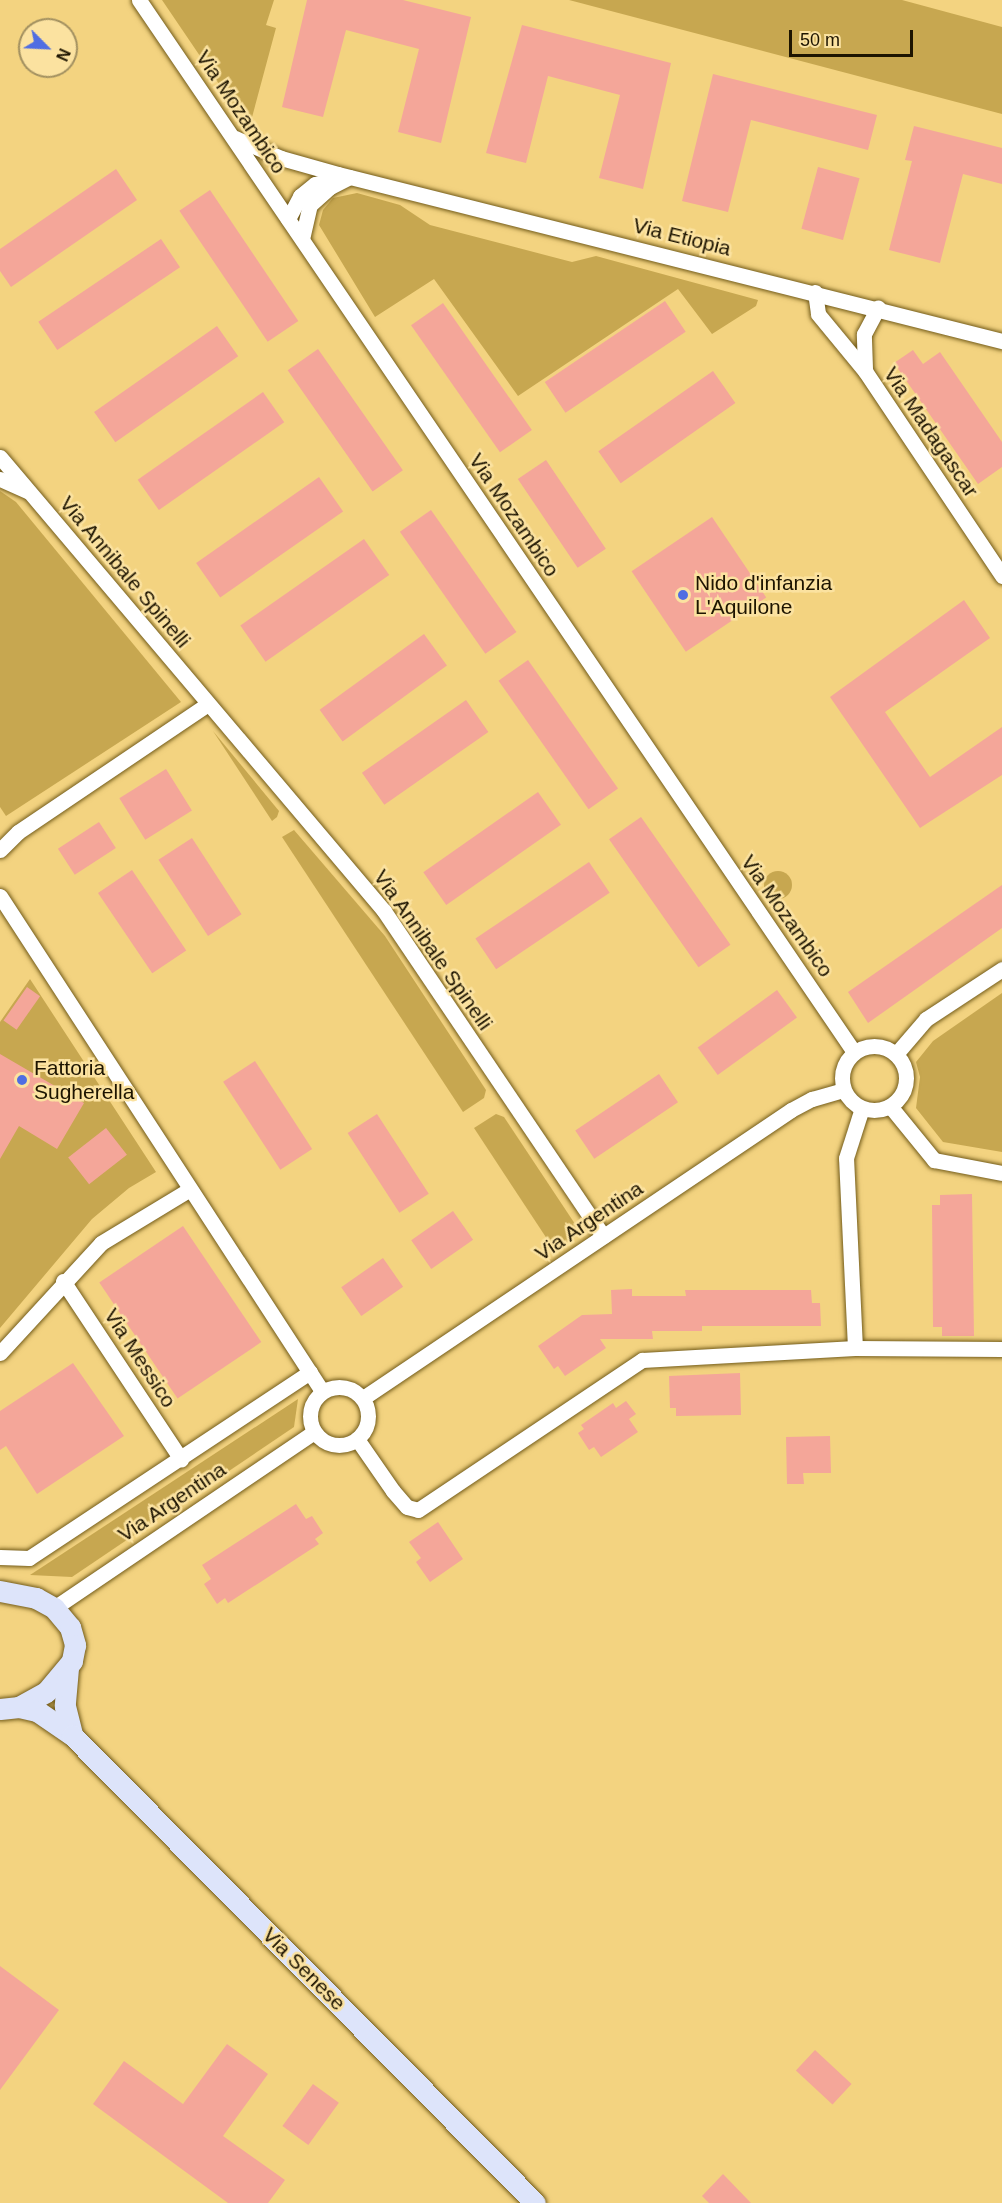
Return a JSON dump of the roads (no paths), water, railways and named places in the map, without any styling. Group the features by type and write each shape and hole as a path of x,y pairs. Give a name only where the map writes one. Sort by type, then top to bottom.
{"main road":[{"path":"0,1591 36,1598 54,1608 70,1626 75,1645 68,1667 65,1706 72,1735"},
{"path":"10,1708 46,1692 68,1667"},
{"name":"Via Senese","path":"10,1708 37,1711 72,1735 535,2203"}],"street":[{"name":"Via Mozambico","path":"140,0 854,1052"},
{"name":"Via Etiopia","path":"232,136 281,158 350,177 815,292 1002,341"},
{"name":"Via Etiopia","path":"288,219 300,196 315,184 350,177"},
{"path":"302,239 310,205 330,187 350,177"},
{"name":"Via Madagascar","path":"815,292 818,314 865,370 1002,576"},
{"name":"Via Madagascar","path":"865,370 864,334 878,308"},
{"name":"Via Annibale Spinelli","path":"0,457 384,911 603,1236"},
{"name":"Via Annibale Spinelli","path":"0,479 32,494"},
{"path":"0,850 18,832 208,704"},
{"path":"0,896 322,1391"},
{"path":"896,1054 926,1019 1002,969"},
{"path":"880,1046 896,1054 902,1061 906,1081 898,1100 890,1106 862,1108 844,1090 843,1069 854,1052 880,1046"},
{"name":"Via Argentina","path":"363,1398 791,1110 844,1090"},
{"path":"890,1106 934,1160 1002,1173"},
{"path":"855,1348 846,1158 862,1108"},
{"path":"0,1353 63,1281 101,1243 190,1189"},
{"name":"Via Messico","path":"63,1281 181,1459"},
{"path":"357,1439 393,1491 407,1507 418,1510 642,1360 855,1348 1002,1349"},
{"path":"0,1557 28,1558 310,1372"},
{"path":"348,1388 363,1398 368,1420 357,1439 334,1445 314,1432 310,1415 322,1391 348,1388"},
{"name":"Via Argentina","path":"54,1608 314,1432"}],"place":[{"name":"Nido d'infanzia L'Aquilone","path":"683,595"},
{"name":"Fattoria Sugherella","path":"22,1080"}]}
